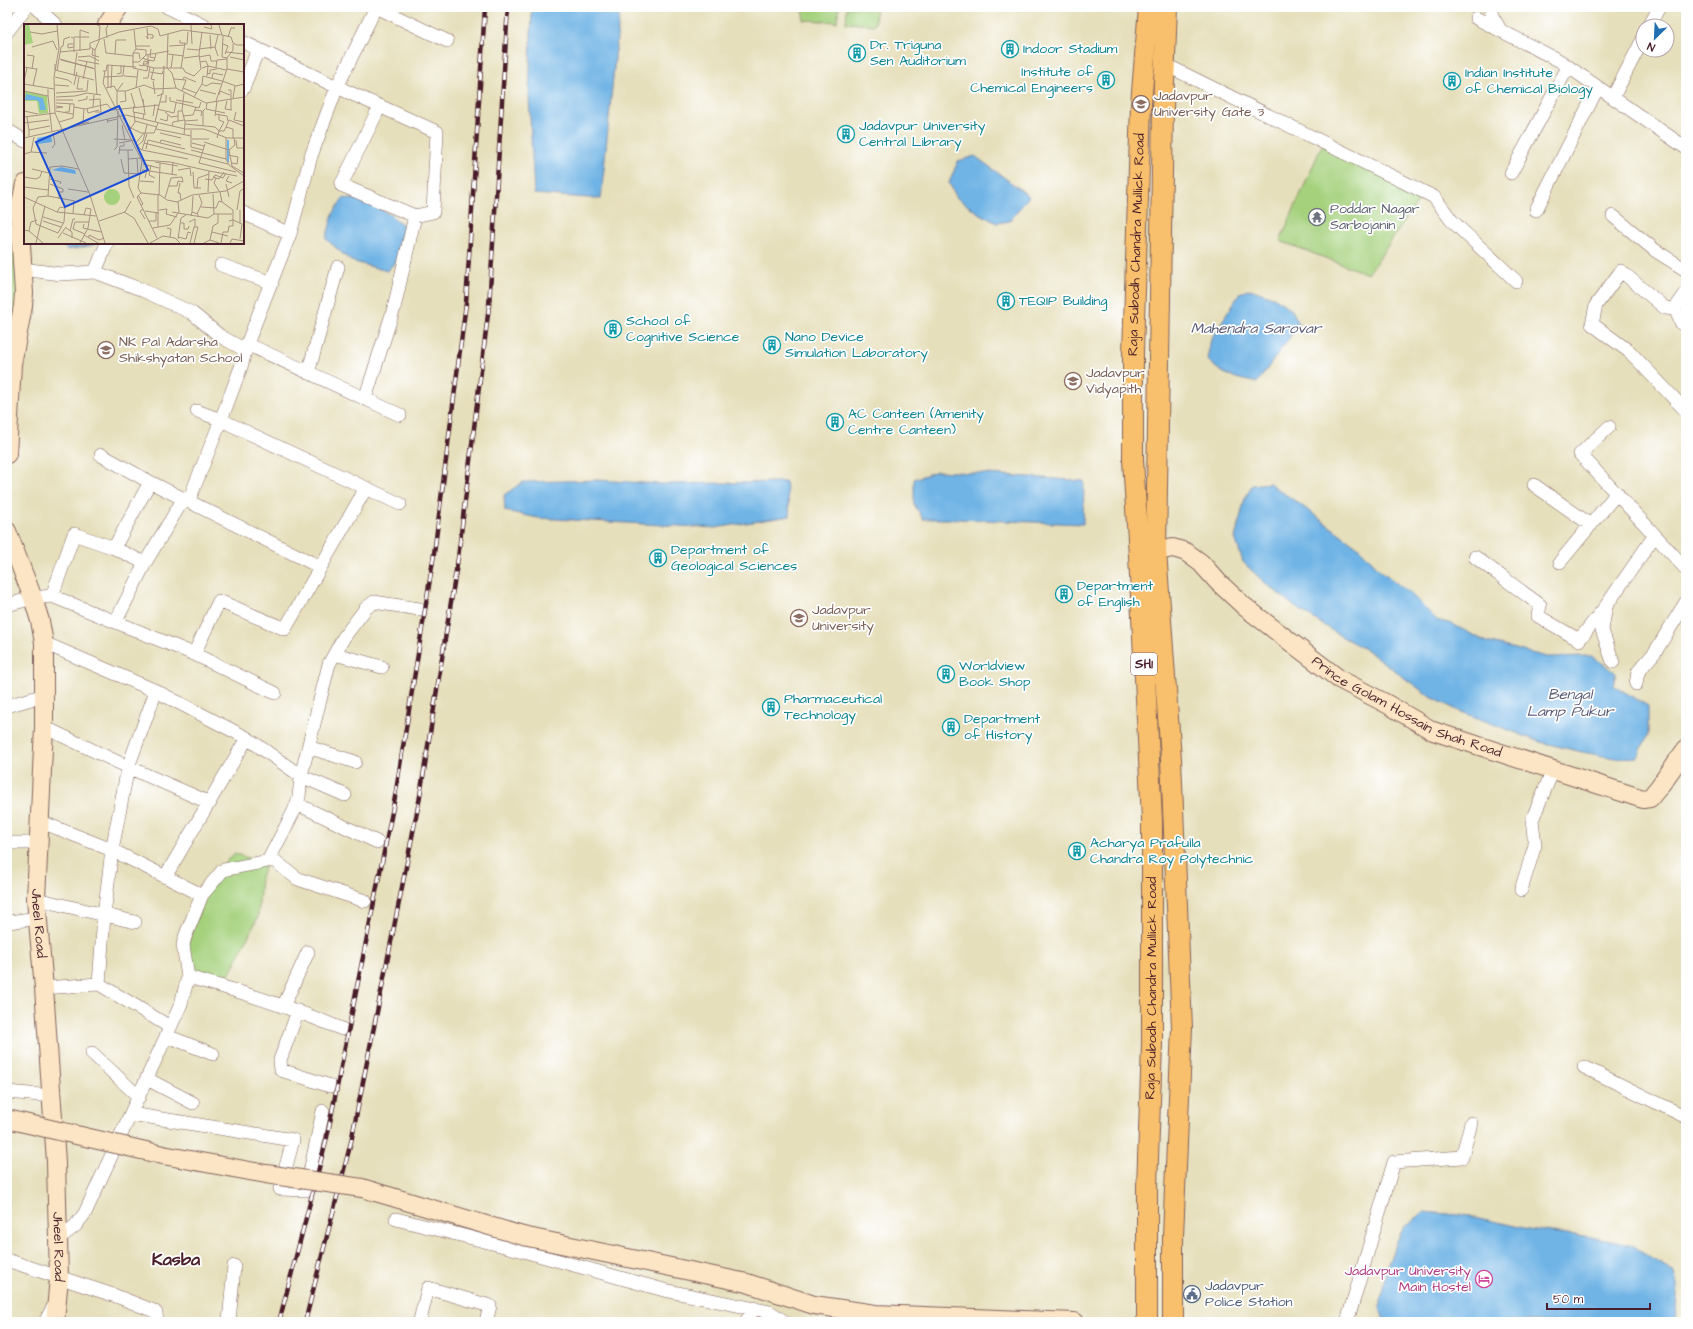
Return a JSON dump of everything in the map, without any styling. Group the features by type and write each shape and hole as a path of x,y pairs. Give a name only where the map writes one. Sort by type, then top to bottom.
{"main road":[{"name":"Raja Subodh Chandra Mullick Road","path":"1149,7 1141,104 1133,354 1133,460 1148,553 1171,759 1182,1028 1173,1236 1173,1322"},
{"name":"Raja Subodh Chandra Mullick Road","path":"1147,1322 1147,1186 1152,1045 1152,820 1148,553 1167,7"}],"street":[{"path":"7,32 26,7"},
{"path":"36,7 55,24"},
{"path":"108,24 119,7"},
{"path":"168,7 199,24"},
{"path":"116,620 145,563 186,499 221,420 241,367 246,347 290,234 311,156 337,87 376,7 447,41"},
{"path":"1491,7 1492,16 1501,31"},
{"path":"1653,18 1659,7"},
{"path":"1682,7 1686,9"},
{"path":"1476,18 1568,67 1685,144"},
{"path":"244,42 337,87 380,106 437,132 433,212 416,216 341,186 380,106"},
{"path":"244,86 258,49"},
{"path":"1613,97 1635,54"},
{"path":"1164,64 1434,197 1452,221 1516,281"},
{"path":"1511,173 1568,67"},
{"path":"1536,210 1598,87"},
{"path":"7,130 24,140"},
{"path":"7,454 12,364 12,334 23,306 24,293 22,269 13,212 24,186"},
{"path":"244,214 290,234"},
{"path":"365,399 394,308 416,216"},
{"path":"1613,216 1656,251 1686,270"},
{"path":"95,272 107,244"},
{"path":"221,265 272,283"},
{"path":"308,373 338,267"},
{"path":"22,269 61,274 95,272 140,289 192,313 220,336 308,373 400,415"},
{"path":"1675,309 1665,308 1621,271 1596,305 1592,324 1630,352 1686,411"},
{"path":"1675,309 1686,292"},
{"path":"1675,309 1682,324 1686,327"},
{"path":"197,411 221,420 400,504"},
{"path":"1609,427 1580,454 1686,569"},
{"path":"101,455 150,482 320,566"},
{"path":"114,548 150,482"},
{"path":"1534,485 1591,525"},
{"path":"194,654 219,602 285,630 320,566 366,488"},
{"path":"1560,562 1617,493"},
{"path":"52,596 74,534 114,548 145,563"},
{"path":"1475,557 1540,605 1538,616 1579,640 1606,606 1655,536"},
{"name":"Jheel Road","path":"9,539 33,598 40,621 44,643 46,695 36,899 52,1096 59,1238 59,1277 56,1322"},
{"name":"Prince Golam Hossain Shah Road","path":"1148,553 1173,548 1186,552 1201,563 1218,582 1245,607 1339,679 1387,704 1433,731 1643,799 1650,798 1686,749"},
{"path":"7,605 33,598 52,596 116,620 194,654 275,693"},
{"path":"59,1238 75,1226 85,1213 181,1004 188,977 183,946 185,937 202,896 223,870 266,862 271,858 297,804 301,776 329,664 344,637 366,608 374,602 419,609"},
{"path":"1636,684 1638,672 1654,652 1686,602"},
{"path":"1606,606 1602,630 1613,662"},
{"path":"44,643 156,692 247,738 301,776 345,795"},
{"path":"335,654 382,667"},
{"path":"99,984 104,915 112,850 128,767 156,692"},
{"path":"7,706 46,695"},
{"path":"44,727 128,767 210,803"},
{"path":"166,877 247,738"},
{"path":"308,747 355,762"},
{"path":"1521,890 1535,845 1532,820 1553,770"},
{"path":"297,804 377,842"},
{"path":"39,821 112,850 202,896"},
{"path":"7,843 38,843"},
{"path":"271,858 298,879 366,901"},
{"path":"36,899 135,922"},
{"path":"9,922 38,918"},
{"path":"283,1007 308,952"},
{"path":"188,977 236,990 298,1011 342,1029"},
{"path":"44,988 99,984 168,1032 213,1054"},
{"path":"298,1011 280,1060 281,1070 330,1086"},
{"path":"92,1053 139,1097"},
{"path":"1584,1067 1686,1117"},
{"path":"147,1080 193,1103"},
{"path":"7,1092 52,1096"},
{"path":"131,1114 293,1140 280,1189 306,1190 323,1111"},
{"path":"7,1119 200,1162 266,1174 362,1188 523,1236 729,1278 814,1304 855,1311 872,1318 1075,1322"},
{"path":"1347,1322 1394,1162 1462,1157 1471,1123"},
{"path":"396,1219 516,1249 664,1290 770,1312 785,1322"},
{"path":"7,1260 23,1264 116,1296 154,1311 156,1313 157,1322"},
{"path":"229,1322 234,1266"},
{"path":"420,1320 428,1288 490,1306 486,1322"},
{"path":"45,1322 57,1301"},
{"path":"746,1322 754,1308"}],"green space":[{"path":"804,7 839,7 837,22 803,20"},
{"path":"847,7 876,7 875,25 846,23"},
{"path":"1322,145 1423,195 1368,274 1280,241"},
{"path":"7,215 15,218 21,291 14,331 7,328"},
{"path":"235,853 265,865 261,877 258,917 229,975 196,972 187,945 215,872"}],"water":[{"path":"532,7 620,7 601,199 534,194 529,97"},
{"path":"975,156 1029,196 1010,221 997,223 980,214 957,198 949,183 958,161"},
{"path":"343,198 362,200 389,214 403,225 396,261 387,271 351,261 326,239 333,214"},
{"path":"61,244 94,244 94,245 68,250"},
{"name":"Mahendra Sarovar","path":"1250,289 1275,298 1292,310 1299,324 1257,383 1229,376 1207,359 1211,339 1240,293"},
{"path":"937,471 1084,481 1083,524 923,519 914,504 914,479"},
{"path":"597,480 662,484 786,482 790,516 715,528 538,518 505,511 504,495 523,482"},
{"name":"Bengal Lamp Pukur","path":"1269,483 1358,547 1380,570 1414,597 1437,620 1452,624 1487,642 1547,657 1592,656 1616,673 1613,685 1648,706 1648,734 1638,757 1615,758 1540,742 1459,711 1429,696 1368,651 1339,635 1294,606 1263,581 1243,562 1235,538 1245,498 1252,485"},
{"path":"1425,1212 1471,1216 1528,1229 1591,1237 1634,1246 1650,1258 1675,1272 1678,1285 1675,1322 1384,1322 1380,1307 1387,1265 1404,1226"}],"railway":[{"path":"279,1322 327,1137 395,797 434,554 466,303 485,7"},
{"path":"305,1322 351,1142 419,802 458,558 489,306 508,7"}],"place":[{"name":"Indoor Stadium","path":"1010,49"},
{"name":"Dr. Triguna Sen Auditorium","path":"857,53"},
{"name":"Institute of Chemical Engineers","path":"1106,80"},
{"name":"Indian Institute of Chemical Biology","path":"1452,81"},
{"name":"Jadavpur University Gate 3","path":"1141,104"},
{"name":"Jadavpur University Central Library","path":"846,134"},
{"name":"Poddar Nagar Sarbojanin","path":"1317,217"},
{"name":"TEQIP Building","path":"1006,301"},
{"name":"School of Cognitive Science","path":"613,329"},
{"name":"Nano Device Simulation Laboratory","path":"772,345"},
{"name":"NK Pal Adarsha Shikshyatan School","path":"106,350"},
{"name":"Jadavpur Vidyapith","path":"1073,381"},
{"name":"AC Canteen (Amenity Centre Canteen)","path":"835,422"},
{"name":"Department of Geological Sciences","path":"658,558"},
{"name":"Department of English","path":"1064,594"},
{"name":"Jadavpur University","path":"799,618"},
{"name":"Worldview Book Shop","path":"946,674"},
{"name":"Pharmaceutical Technology","path":"771,707"},
{"name":"Department of History","path":"951,727"},
{"name":"Acharya Prafulla Chandra Roy Polytechnic","path":"1077,851"},
{"name":"Jadavpur University Main Hostel","path":"1484,1279"},
{"name":"Jadavpur Police Station","path":"1192,1294"}],"district":[{"name":"Kasba","path":"176,1259"}]}
